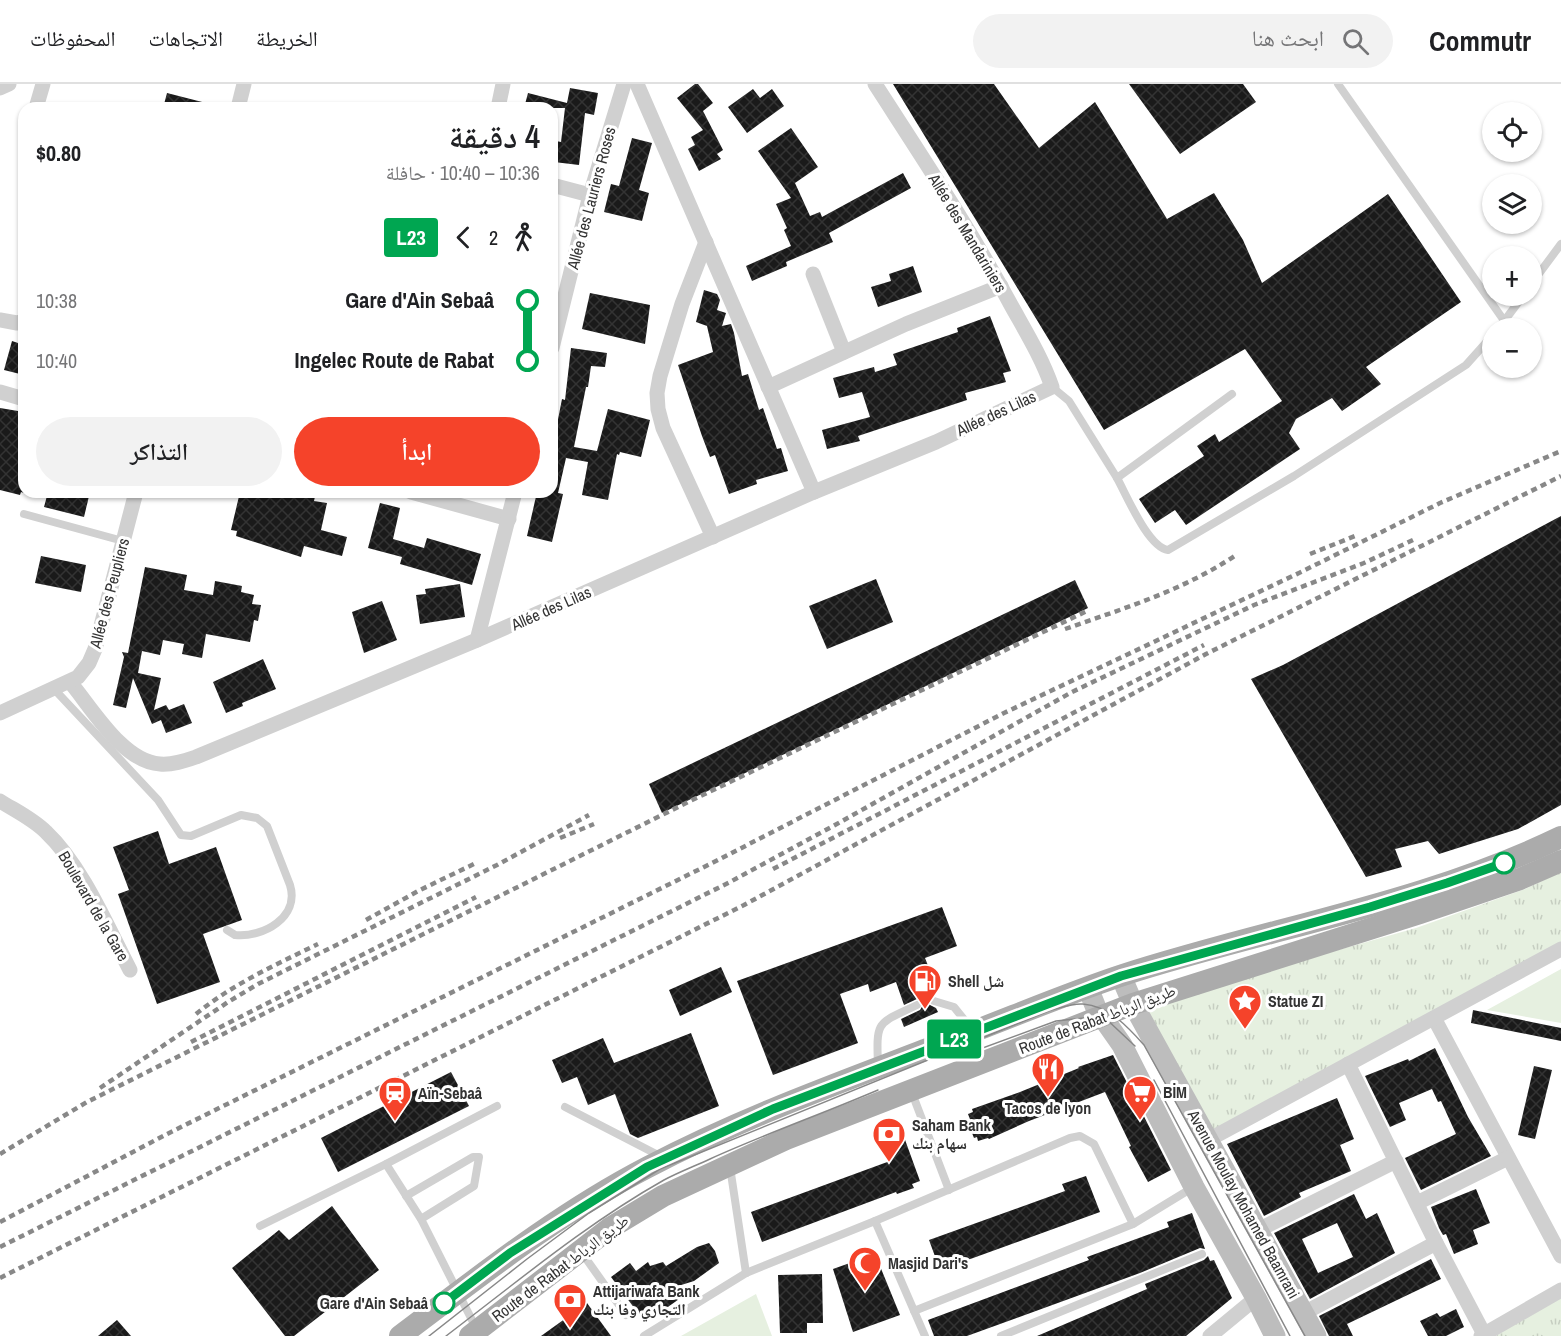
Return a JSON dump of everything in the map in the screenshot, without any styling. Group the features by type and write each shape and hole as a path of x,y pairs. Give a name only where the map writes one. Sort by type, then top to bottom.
{"main road":[{"name":"Route de Rabat طريق الرباط","path":"400,1336 510,1253 611,1189 665,1158 773,1109 1121,976 1447,883 1504,863 1561,837"},
{"name":"Route de Rabat طريق الرباط","path":"473,1333 610,1228 663,1196 786,1139 1132,1004 1377,927 1520,879 1561,861"}],"street":[{"path":"0,88 9,84"},
{"path":"38,102 43,84"},
{"path":"240,102 244,84"},
{"path":"499,102 503,84"},
{"name":"Allée des Lauriers Roses","path":"558,306 624,84"},
{"path":"637,84 814,492"},
{"name":"Allée des Mandariniers","path":"875,84 942,187 1001,286 1046,369 1052,387"},
{"path":"558,187 590,195"},
{"path":"706,242 682,304 657,393 663,428 713,537"},
{"path":"813,274 844,352"},
{"path":"768,387 906,324 1001,286"},
{"path":"0,320 18,321"},
{"name":"Allée des Lilas","path":"70,682 131,753 150,763 176,763 229,744 477,640 814,492 936,442 1052,387"},
{"path":"0,392 18,397"},
{"name":"Allée des Peupliers","path":"0,712 70,682 85,670 94,649 134,498"},
{"path":"433,498 509,519"},
{"path":"477,640 514,498"},
{"name":"Boulevard de la Gare","path":"0,801 45,831 60,847 77,871 130,970"},
{"path":"1208,1140 1561,949"},
{"name":"Avenue Moulay Mohamed Baamrani","path":"1121,976 1132,1004 1316,1336"},
{"name":"Avenue Moulay Mohamed Baamrani","path":"1089,988 1096,1008 1122,1045 1194,1187 1275,1336"},
{"path":"1434,1018 1559,1252"},
{"path":"1348,1064 1483,1336 1561,1290"},
{"path":"1417,1203 1508,1158"},
{"path":"1258,1230 1396,1161"},
{"path":"1559,1252 1561,1228"},
{"path":"1304,1313 1436,1243"},
{"path":"1210,1336 1256,1298"}],"lane":[{"path":"1338,84 1497,318"},
{"path":"1542,270 1561,244"},
{"path":"1052,387 1069,401 1143,525 1159,547 1168,550 1294,476 1457,371 1482,347"},
{"path":"1117,478 1232,394"},
{"path":"24,514 123,541"},
{"path":"54,689 158,800 181,836 191,836 246,815 257,818 267,826 292,891 291,904 274,926 260,933 235,935 227,930"},
{"path":"934,1001 954,1008 974,1031"},
{"path":"878,1068 879,1027 886,1019 917,1005"},
{"path":"911,1090 950,1190"},
{"path":"260,1226 387,1164 497,1106"},
{"path":"565,1107 665,1158"},
{"path":"644,1336 746,1273 950,1190 1070,1138 1080,1136 1094,1144 1133,1224"},
{"path":"406,1196 473,1157 479,1157 474,1186 421,1219"},
{"path":"387,1164 421,1219 458,1292 473,1333"},
{"path":"730,1165 746,1273"},
{"path":"914,1311 1133,1224 1194,1187"},
{"path":"875,1221 925,1336"},
{"path":"580,1250 626,1315"},
{"path":"1001,1336 1202,1254"}],"green space":[{"path":"1561,872 1561,955 1208,1138 1140,1006 1416,928 1525,889"},
{"path":"1561,969 1561,1023 1487,1010"},
{"path":"1561,1292 1561,1336 1496,1336"},
{"path":"756,1294 772,1336 681,1336"}],"building":[{"path":"698,84 713,103 703,111 723,150 717,154 721,159 699,171 688,149 695,145 691,137 703,130 677,98"},
{"path":"893,84 994,84 1039,148 1095,102 1167,219 1214,193 1243,240 1262,283 1388,194 1461,302 1366,367 1381,384 1342,411 1332,398 1296,419 1289,433 1300,449 1186,525 1175,510 1155,523 1139,499 1204,456 1197,446 1215,434 1219,442 1282,401 1245,349 1104,430"},
{"path":"1129,84 1243,84 1256,102 1180,154"},
{"path":"570,88 598,93 594,115 585,113 579,165 558,162 558,141 561,142 565,108 558,108 558,102 526,102 528,93 567,103"},
{"path":"753,89 760,98 772,89 784,106 747,133 728,107"},
{"path":"167,93 202,102 165,102"},
{"path":"791,128 818,167 795,183 810,216 820,212 822,217 903,173 911,188 829,233 833,242 786,262 787,266 752,281 746,266 791,246 784,230 787,228 776,204 791,198 758,151"},
{"path":"632,138 652,143 639,190 649,193 642,221 604,212 611,184 619,186"},
{"path":"913,266 922,292 878,307 871,287 891,281 889,274"},
{"path":"704,290 717,294 720,300 717,310 726,313 722,326 731,324 742,376 748,374 759,410 763,408 777,449 781,448 788,471 756,480 757,484 729,494 715,455 710,457 678,365 713,352 707,326 696,322"},
{"path":"590,293 650,305 645,344 582,329"},
{"path":"990,316 1011,371 1003,373 1006,382 965,393 967,400 858,436 860,441 827,449 822,430 870,417 862,392 839,398 833,378 874,367 875,372 897,365 893,354 958,332 957,328"},
{"path":"12,341 18,343 18,374 4,370"},
{"path":"571,348 607,353 605,367 591,366 574,447 597,451 608,409 650,420 641,457 620,452 619,455 617,454 608,500 582,495 588,462 566,458 558,493 558,419 562,399 565,400"},
{"path":"0,408 18,411 18,494 0,490"},
{"path":"558,493 563,494 552,542 527,536 536,498 558,498"},
{"path":"46,498 89,498 84,517 44,507"},
{"path":"239,498 315,498 314,501 327,503 321,530 347,537 342,556 304,546 301,557 236,536 237,531 231,530"},
{"path":"380,503 400,508 393,539 424,548 427,538 481,554 472,585 400,564 402,557 368,548"},
{"path":"1561,516 1561,805 1518,829 1439,854 1428,841 1395,849 1402,867 1366,877 1251,679 1283,665"},
{"path":"41,556 86,565 81,592 35,583"},
{"path":"145,567 187,575 184,590 213,595 215,581 242,586 241,592 254,595 252,604 261,605 258,621 254,620 250,642 206,634 202,658 182,654 184,644 163,640 160,655 142,651 138,673 161,678 154,710 166,705 169,710 184,704 192,723 166,733 161,720 152,724 133,678 126,708 113,705 124,657 122,652 128,653"},
{"path":"876,579 893,622 827,649 809,606"},
{"path":"1075,580 1088,608 662,813 649,784"},
{"path":"460,584 465,617 420,624 416,595 426,594 425,589"},
{"path":"382,601 397,640 364,653 352,612"},
{"path":"263,659 276,689 242,703 243,706 226,713 213,682"},
{"path":"158,831 169,864 216,847 242,920 203,934 220,982 157,1004 118,894 129,890 113,847"},
{"path":"942,907 957,946 925,958 933,978 925,981 931,996 928,1002 938,1012 904,1027 901,1019 920,1010 923,1005 921,1000 917,999 904,1005 896,982 870,992 868,984 840,994 858,1043 773,1075 737,981"},
{"path":"721,967 732,992 680,1016 669,990"},
{"path":"1473,1010 1561,1028 1561,1041 1471,1023"},
{"path":"691,1033 719,1106 638,1138 630,1134 615,1094 588,1105 577,1077 562,1083 552,1060 603,1038 614,1063"},
{"path":"1435,1048 1468,1117 1491,1156 1421,1190 1405,1158 1456,1134 1441,1101 1438,1102 1432,1089 1399,1103 1406,1120 1390,1127 1365,1076 1408,1059 1409,1061"},
{"path":"1113,1055 1171,1170 1148,1182 1129,1147 1131,1146 1105,1092 989,1139 978,1141 977,1137 974,1138 968,1123 971,1122 968,1114 973,1112 972,1109"},
{"path":"1534,1066 1552,1070 1535,1139 1518,1135"},
{"path":"451,1072 469,1106 338,1172 321,1138"},
{"path":"1337,1098 1354,1139 1340,1145 1351,1171 1299,1193 1301,1197 1264,1216 1227,1144"},
{"path":"904,1137 920,1181 912,1184 914,1188 897,1194 896,1192 762,1242 751,1212 890,1161 884,1144"},
{"path":"1086,1176 1100,1212 940,1270 929,1240 1065,1191 1062,1184"},
{"path":"1476,1189 1490,1223 1473,1230 1478,1244 1454,1254 1446,1234 1443,1235 1439,1228 1431,1207"},
{"path":"1354,1194 1366,1219 1377,1213 1395,1253 1310,1299 1274,1233","holes":["1337,1223 1353,1257 1318,1273 1302,1239"]},
{"path":"332,1206 379,1270 294,1336 285,1336 232,1268 279,1230 289,1240"},
{"path":"1192,1213 1205,1249 1200,1248 1140,1273 967,1336 934,1336 928,1320 1089,1260 1087,1257 1169,1227 1167,1222"},
{"path":"709,1243 719,1263 694,1281 678,1286 682,1297 665,1309 641,1317 611,1277 630,1263 636,1271 648,1262 650,1266 663,1262 666,1266 697,1247"},
{"name":"Masjid Dari's","path":"875,1254 900,1315 853,1332 833,1269"},
{"path":"1208,1256 1210,1261 1214,1260 1232,1298 1186,1336 1037,1336 1147,1289 1145,1284 1204,1260"},
{"path":"1431,1259 1441,1279 1347,1324 1353,1336 1329,1336 1319,1316"},
{"path":"822,1274 823,1323 807,1323 807,1333 780,1333 778,1275"},
{"path":"587,1303 611,1336 541,1336"},
{"path":"1456,1309 1464,1327 1446,1336 1428,1336 1420,1321 1437,1313 1440,1317"},
{"path":"117,1320 131,1336 98,1336"}],"tram line":[{"path":"429,1336 589,1213 660,1169 1051,1010 1079,1004 1110,1013 1144,1045 1305,1336"},
{"path":"950,1060 1056,1021 1103,1016 1135,1046"},
{"path":"1154,1080 1290,1336"},
{"path":"446,1336 579,1234 664,1180 752,1141 878,1090"}],"railway":[{"path":"0,1222 167,1134 718,860 1004,713 1299,573 1440,503 1561,451"},
{"path":"0,1278 744,905 1206,654 1561,476"},
{"path":"1310,554 1355,536"},
{"path":"0,1247 730,882 1072,692 1254,605 1364,563 1413,540"},
{"path":"1065,629 1132,606 1175,588 1236,555"},
{"path":"0,1154 87,1102 688,802 1089,610"},
{"path":"773,869 1204,645"},
{"path":"100,1088 258,984 497,865 589,815"},
{"path":"560,838 594,824"},
{"path":"366,920 476,863"},
{"path":"191,1042 476,897"},
{"path":"196,1014 240,984 318,944"}],"bus line":[{"name":"L23","path":"444,1303 510,1253 647,1167 773,1109 1121,976 1370,907 1504,863"}],"place":[{"name":"Shell شل","path":"925,1010"},
{"name":"Statue ZI","path":"1245,1030"},
{"name":"Tacos de lyon","path":"1048,1098"},
{"name":"BİM","path":"1140,1121"},
{"name":"Aïn-Sebaâ","path":"395,1122"},
{"name":"Saham Bank سهام بنك","path":"889,1163"},
{"name":"Masjid Dari's","path":"865,1292"},
{"name":"Gare d'Ain Sebaâ","path":"444,1303"},
{"name":"Attijariwafa Bank التجاري وفا بنك","path":"570,1329"}]}
